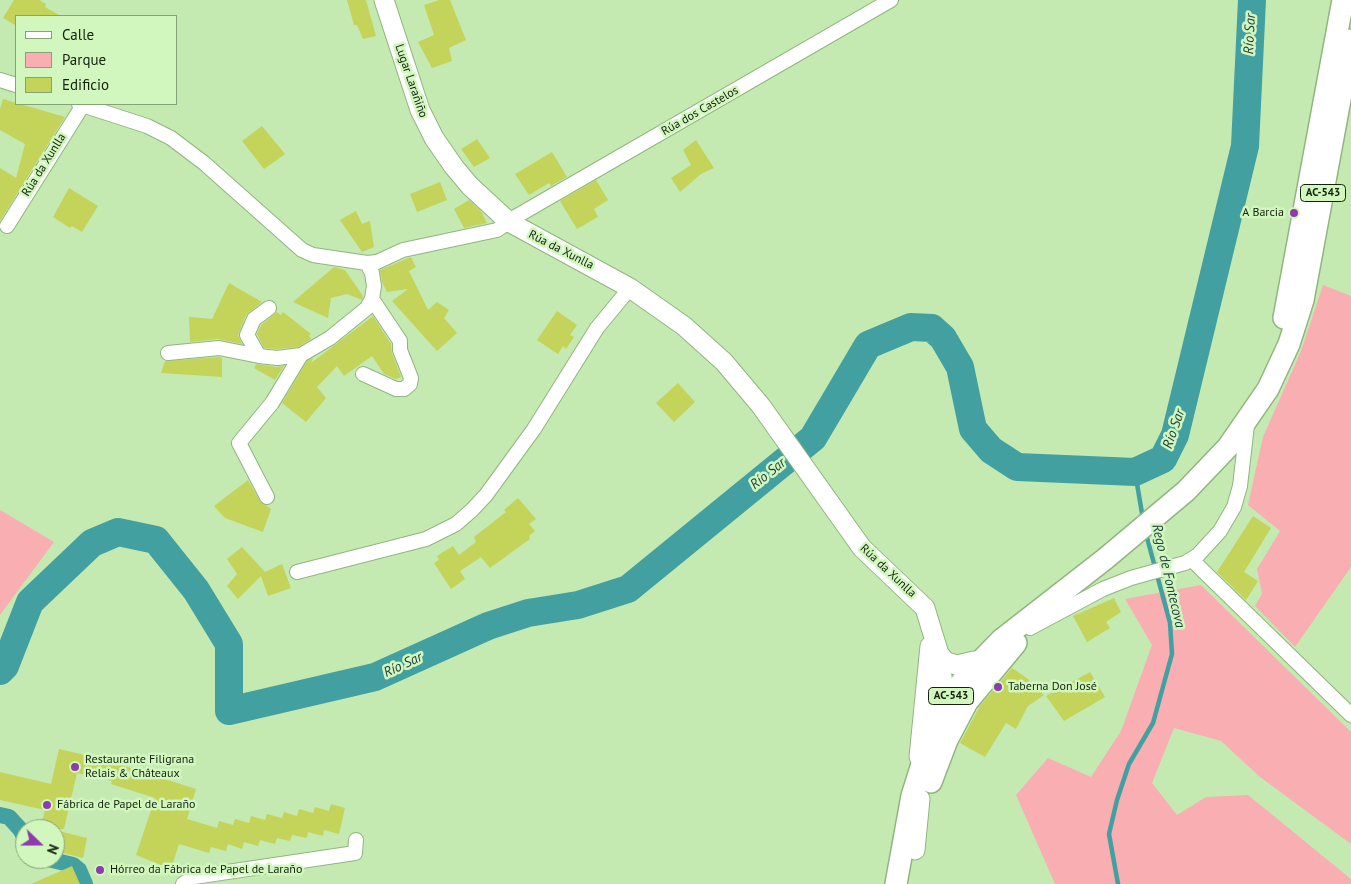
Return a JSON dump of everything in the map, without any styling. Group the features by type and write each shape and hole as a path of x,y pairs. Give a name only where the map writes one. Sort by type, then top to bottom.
{"main road":[{"name":"AC-543","path":"1248,420 1270,368 1287,306 1343,0"},
{"name":"AC-543","path":"896,884 908,813 940,698 994,646 1178,499 1223,454 1248,420 1280,365 1303,300 1351,40"},
{"name":"AC-543","path":"910,884 923,809 934,772 952,728 976,689 1024,634 1097,565"}],"street":[{"name":"Lugar Larañiño","path":"384,0 427,126 445,154 470,186 508,222"},
{"name":"Rúa dos Castelos","path":"508,222 891,0"},
{"path":"0,80 15,85"},
{"name":"Rúa da Xunlla","path":"7,226 80,105"},
{"name":"Rúa da Xunlla","path":"84,105 148,126 171,138 204,163 302,250 313,255 367,263 378,262 403,250 497,230 508,222 630,288 684,326 717,355 749,392 869,556 921,602 928,613 932,632 940,698"},
{"path":"168,353 219,348 277,358 301,355 330,338 367,308 372,299 372,273 367,263"},
{"path":"297,572 426,539 456,524 486,495 534,429 597,328 630,288"},
{"path":"364,374 396,389 404,389 410,384 412,378 400,350 400,340 372,299"},
{"path":"259,356 248,335 254,319 269,308"},
{"path":"267,497 239,443 272,403 301,355"},
{"path":"940,698 984,669 1024,634 1092,594 1124,581 1192,560 1220,530 1234,507 1240,486 1242,452 1248,420"},
{"path":"1192,560 1351,715"},
{"name":"Rúa da Xunlla","path":"917,780 922,730 940,698 939,654 932,632"},
{"path":"915,850 923,782 942,731 940,698 974,661 994,646"},
{"path":"939,654 946,662 957,665 974,661"},
{"path":"183,884 194,877 355,853 356,840"}],"green space":[{"path":"1323,285 1351,296 1351,567 1295,647 1255,606 1262,594 1257,569 1280,531 1248,505 1263,437 1301,351"},
{"path":"0,510 54,542 0,615"},
{"path":"1201,585 1351,732 1351,844 1260,777 1221,741 1174,728 1152,783 1177,815 1206,797 1248,795 1351,879 1351,884 1055,884 1016,795 1048,758 1091,777 1121,731 1152,645 1125,599"}],"building":[{"path":"14,0 39,0 46,4 45,7 59,15 15,15 15,25 3,18"},
{"path":"347,0 366,0 376,36 363,39 357,25 354,25"},
{"path":"439,0 450,0 466,40 449,48 452,61 432,68 418,42 434,35 424,5"},
{"path":"3,99 15,102 15,105 24,105 65,117 0,221 0,168 16,178 25,144 0,130 0,109"},
{"path":"262,126 285,154 264,169 242,141"},
{"path":"477,139 490,158 474,167 461,149"},
{"path":"696,140 714,168 701,174 680,192 671,178 691,165 683,150"},
{"path":"552,152 567,177 551,186 549,183 529,195 515,174"},
{"path":"596,180 608,200 594,209 598,217 577,229 560,201"},
{"path":"440,182 447,200 417,212 410,194"},
{"path":"69,188 98,206 82,232 72,226 70,228 53,217"},
{"path":"469,200 481,211 487,223 464,228 454,209"},
{"path":"356,211 362,224 370,221 374,247 362,252 340,220"},
{"path":"411,257 416,267 409,271 428,310 437,302 449,310 444,318 457,333 437,351 392,301 408,289 387,292 382,282 380,270"},
{"path":"334,267 345,270 363,296 362,300 347,294 331,298 328,318 293,302"},
{"path":"229,283 262,302 246,315 238,335 242,344 218,339 190,342 189,317 212,319"},
{"path":"557,311 577,325 570,335 574,337 566,349 563,346 558,354 537,340"},
{"path":"277,312 281,315 283,312 311,334 309,336 311,339 298,347 264,348 257,334 261,325"},
{"path":"373,316 391,344 392,353 401,377 396,379 384,374 372,356 344,376 337,366 317,387 326,398 306,422 282,403 307,361 313,358 311,363"},
{"path":"222,358 222,377 161,373 165,361"},
{"path":"256,364 276,367 284,366 275,380 254,368"},
{"path":"678,383 695,402 674,422 656,403"},
{"path":"248,480 260,501 271,509 263,532 225,518 214,506"},
{"path":"518,498 536,519 529,524 535,531 529,536 530,539 490,568 481,557 460,571 465,579 451,589 434,563 439,560 437,556 453,546 459,555 476,542 474,537 506,512 504,510"},
{"path":"1253,516 1271,528 1244,572 1258,581 1246,600 1217,572"},
{"path":"242,547 265,572 282,564 291,588 268,596 261,576 238,599 227,586 237,574 227,559"},
{"path":"1114,598 1121,612 1106,622 1110,628 1087,642 1073,616"},
{"path":"1012,668 1028,679 1044,695 1028,706 1016,729 1006,723 985,757 960,743 980,706"},
{"path":"1090,672 1105,697 1064,721 1046,696"},
{"path":"59,749 106,760 196,789 187,819 217,828 219,821 233,825 235,819 249,823 251,816 265,820 267,814 282,818 284,812 297,816 299,809 313,813 315,807 329,811 331,804 345,808 339,834 324,830 323,836 308,832 307,838 292,835 290,841 277,838 275,844 260,840 258,846 244,842 242,849 228,844 226,851 211,847 209,853 179,844 171,869 136,855 155,798 111,784 112,781 77,773 65,825 65,819 43,819 45,810 0,800 0,772 51,784"},
{"path":"65,832 87,838 83,858 65,854"},
{"path":"72,866 80,884 31,884"}],"waterway":[{"name":"Río Sar","path":"0,671 5,666 30,602 92,543 118,532 156,540 196,590 229,644 229,711 375,677 488,626 528,613 578,605 628,589 813,438 868,345 911,327 932,328 943,338 960,367 973,429 991,450 1017,467 1135,472 1163,459 1175,435 1245,146 1252,0"},
{"name":"Rego de Fontecova","path":"1135,472 1143,519"},
{"name":"Rego de Fontecova","path":"1118,884 1109,834 1117,800 1129,764 1153,723 1172,654 1170,623 1146,534"},
{"path":"0,815 9,817 15,824"},
{"path":"65,863 73,865 79,870 85,884"}],"place":[{"name":"A Barcia","path":"1294,213"},
{"name":"Taberna Don José","path":"998,687"},
{"name":"Restaurante Filigrana Relais & Châteaux","path":"75,767"},
{"name":"Fábrica de Papel de Laraño","path":"47,805"},
{"name":"Hórreo da Fábrica de Papel de Laraño","path":"100,870"}]}
